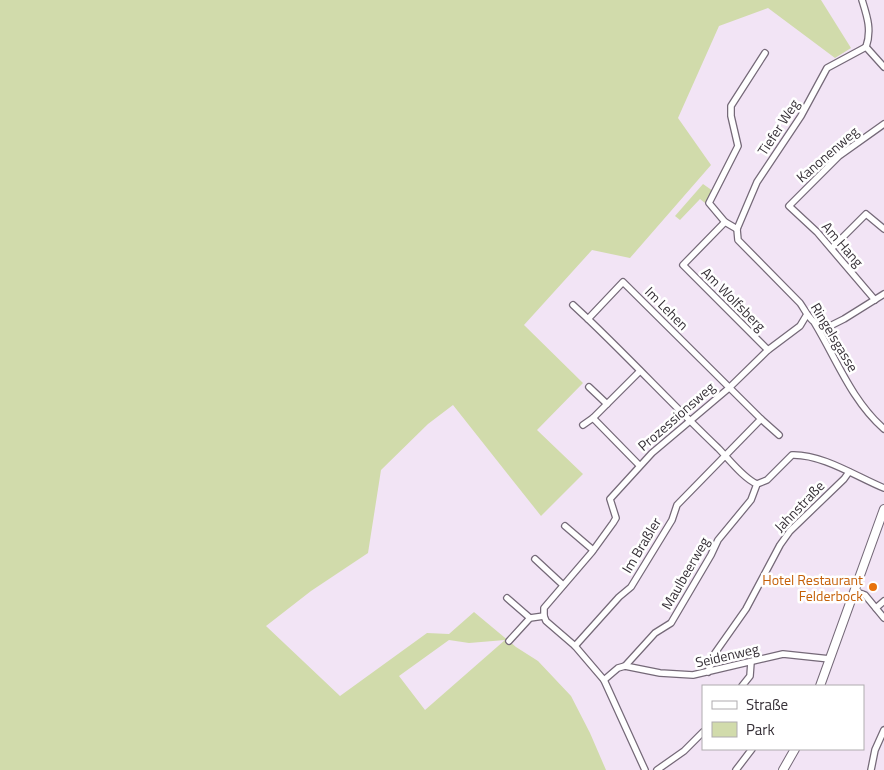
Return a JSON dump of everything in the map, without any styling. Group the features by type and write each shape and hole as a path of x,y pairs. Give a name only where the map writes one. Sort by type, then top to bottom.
{"main road":[{"path":"820,685 884,509"},
{"path":"783,770 794,750"}],"street":[{"path":"862,0 869,28 866,46 884,67"},
{"name":"Tiefer Weg","path":"738,240 737,229 757,182 801,116 828,68 866,46"},
{"path":"737,229 725,222 709,203 738,146 731,116 731,106 764,53"},
{"name":"Kanonenweg","path":"789,206 840,156 884,124"},
{"name":"Am Hang","path":"789,206 832,248 875,300"},
{"path":"832,248 866,214 884,229"},
{"name":"Am Wolfsberg","path":"725,222 683,265 768,350"},
{"name":"Ringelsgasse","path":"738,240 800,303 806,316 814,322 820,331 859,401 884,429"},
{"name":"Im Lehen","path":"588,319 623,282 729,388"},
{"path":"820,331 844,320 884,294"},
{"path":"573,305 750,481 757,484 767,480 792,455 806,456 849,472 884,488"},
{"name":"Prozessionsweg","path":"544,616 547,604 593,550 616,518 610,499 639,465 668,437 729,388 768,350 800,326 806,316"},
{"path":"583,425 640,371"},
{"path":"589,387 606,404"},
{"path":"729,388 779,435"},
{"path":"592,418 639,465"},
{"name":"Im Braßler","path":"575,646 619,597 631,587 672,520 677,505 761,419"},
{"name":"Jahnstraße","path":"708,672 715,653 746,609 780,545 790,531 849,472"},
{"name":"Maulbeerweg","path":"625,666 655,633 670,623 718,540 752,500 757,484"},
{"path":"564,526 593,550"},
{"path":"535,559 563,585"},
{"path":"854,590 865,595 884,618"},
{"path":"507,598 530,618"},
{"path":"876,608 884,601"},
{"path":"509,641 530,618 544,616 546,621 575,646 604,680 645,770"},
{"name":"Seidenweg","path":"625,666 660,673 693,676 783,654 830,659"},
{"path":"743,685 750,676 750,662"},
{"path":"604,680 618,668 625,666"},
{"path":"871,770 875,750 884,730"},
{"path":"657,770 684,751 702,733"},
{"path":"736,770 751,750"}],"green space":[{"path":"0,0 821,0 851,48 835,58 768,8 719,26 678,118 711,165 630,258 592,250 524,325 583,383 537,430 583,474 541,516 453,405 428,424 381,470 368,553 311,591 266,626 340,696 427,633 449,634 474,612 516,647 538,661 571,696 606,770 0,770","holes":["449,640 469,643 505,640 425,710 399,676"]},
{"path":"703,184 713,191 705,203 700,199 680,220 675,216"}],"place":[{"name":"Hotel Restaurant Felderbock","path":"873,587"}]}
